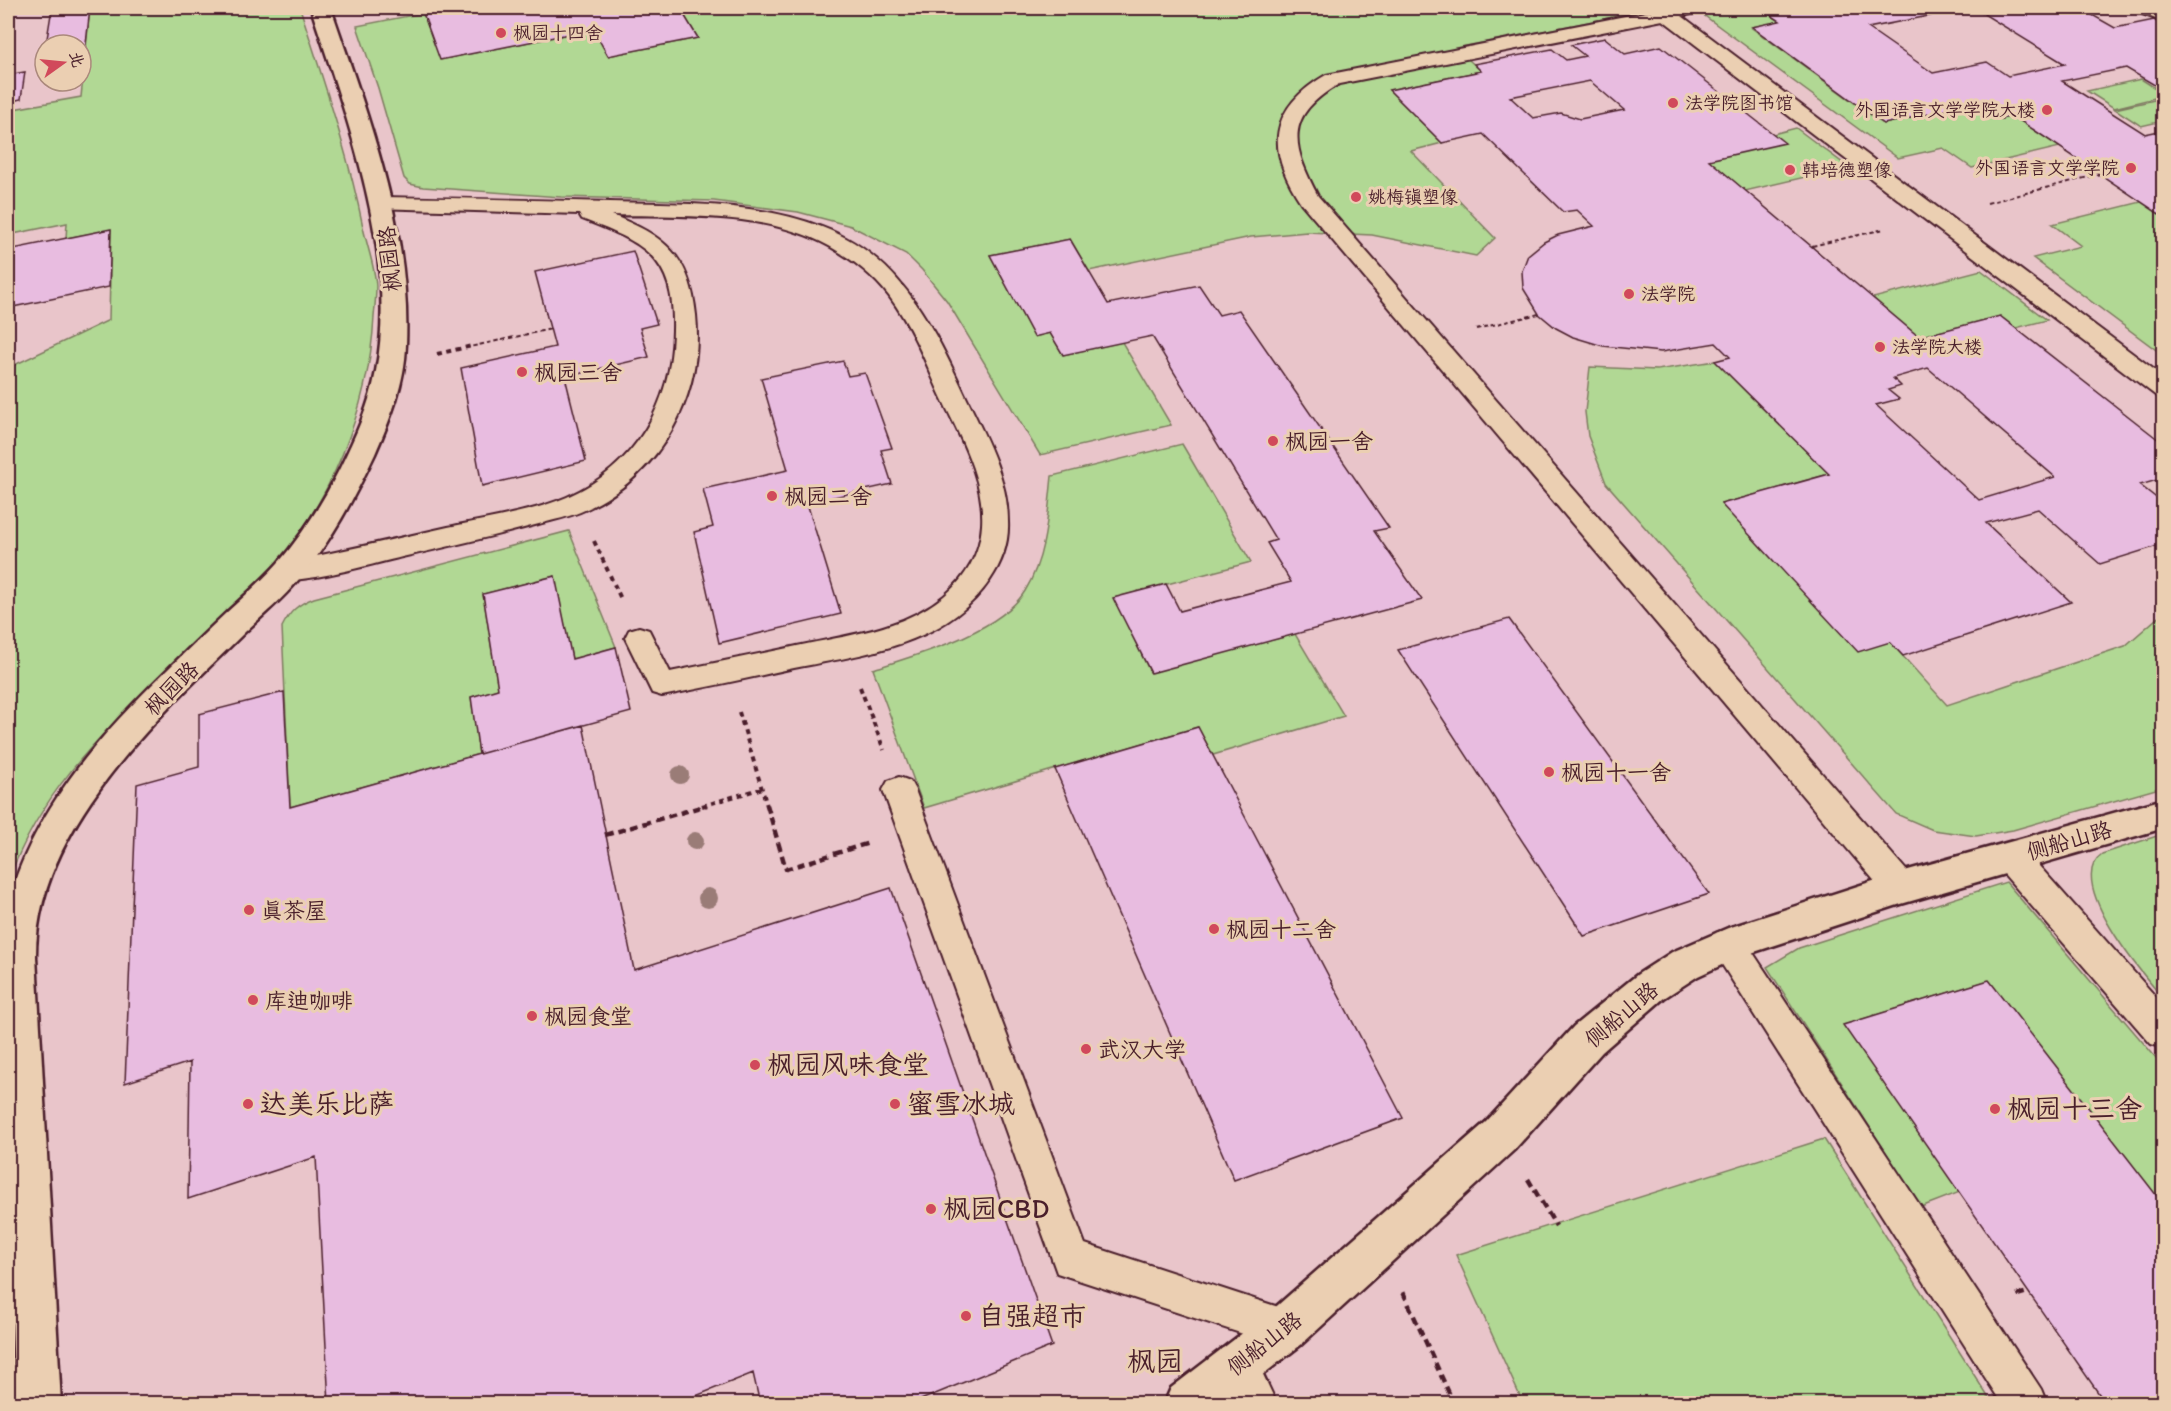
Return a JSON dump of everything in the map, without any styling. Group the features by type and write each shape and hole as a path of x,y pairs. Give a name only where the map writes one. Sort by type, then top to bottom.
{"street":[{"name":"枫园路","path":"38,1404 18,988 19,930 28,894 44,851 64,811 92,771 228,630 288,572 318,533 348,482 382,403 391,364 393,282 381,203 365,139 321,8"},
{"name":"侧船山路","path":"1187,1404 1236,1364 1286,1328 1500,1136 1588,1039 1651,986 1685,964 1728,944 1901,888 2163,813"}],"lane":[{"path":"1695,8 1353,74 1320,85 1301,99 1294,109 1287,137 1288,150 1294,173 1309,198 1901,888"},
{"path":"2142,8 2163,17"},
{"path":"1666,13 2163,389"},
{"path":"381,203 636,207 757,214 810,229 848,247 874,266 896,291 927,340 974,443 993,496 996,525 992,552 983,572 971,588 936,617 916,628 888,638 662,685 639,638"},
{"path":"288,572 506,524 577,503 609,486 649,447 666,421 682,375 685,346 681,287 671,261 640,234 574,207"},
{"path":"899,790 1071,1259 1286,1328"},
{"path":"2010,857 2163,1032"},
{"path":"1728,944 2026,1404"},
{"path":"1236,1364 1256,1404"}],"path":[{"path":"1431,339 1539,314"},
{"path":"391,364 551,329"},
{"path":"577,503 639,638"},
{"path":"845,647 899,790"},
{"path":"727,672 786,869 913,829"},
{"path":"605,835 763,788"},
{"path":"1381,1242 1454,1404"}],"shaded area":[{"name":"武汉大学","path":"8,8 2163,8 2163,1403 8,1403"}],"green space":[{"path":"90,8 300,8 350,171 373,264 376,290 371,352 355,421 327,487 310,518 290,547 257,587 172,666 77,764 38,818 8,881 8,368 109,320 111,230 66,238 67,223 8,235 8,110 81,97 81,93 93,93 93,33 87,33"},
{"path":"680,8 1659,8 1456,48 1481,71 1389,90 1442,143 1411,151 1495,238 1476,256 1372,235 1307,232 1251,237 1089,271 1070,239 990,255 1034,337 1050,333 1063,355 1122,342 1171,425 1040,455 947,301 922,270 906,254 851,226 798,212 714,201 561,197 423,187 410,184 404,178 357,26 423,13 441,60 593,29 608,56 698,38"},
{"path":"1717,8 1760,8 1780,21 1752,28 1883,124 1978,103 2001,119 2013,116 2060,147 1972,168 1943,148 1898,158 1698,11"},
{"path":"2141,79 2163,93 2163,96 2114,108 2087,91"},
{"path":"2163,98 2163,121 2141,126 2115,109"},
{"path":"1796,128 1848,167 1745,191 1709,160 1773,134"},
{"path":"2141,202 2163,217 2163,355 2033,258 2081,246 2052,224"},
{"path":"1981,270 2047,320 2016,328 2000,316 1919,337 1873,298"},
{"path":"1715,361 1829,474 1721,504 1890,642 1947,705 2125,646 2163,613 2163,787 2013,830 1976,836 1933,830 1896,814 1606,483 1588,436 1585,412 1590,367 1657,370"},
{"path":"1182,444 1251,562 1114,598 1150,672 1295,634 1344,716 1213,755 1198,727 924,808 873,669 956,640 997,619 1013,606 1025,591 1038,564 1045,535 1052,476"},
{"path":"569,531 616,647 572,659 554,576 483,594 498,689 471,697 479,754 290,807 282,627 295,609 314,598"},
{"path":"2164,834 2163,998 2110,928 2092,885 2093,867 2102,854"},
{"path":"2006,882 2163,1066 2163,1205 1988,980 1844,1025 1960,1192 1921,1207 1767,967 1799,948"},
{"path":"1824,1139 1992,1403 1523,1403 1456,1255"}],"building":[{"path":"52,8 90,8 87,33 48,33"},
{"name":"枫园十四舍","path":"449,8 680,8 698,38 608,56 593,29 440,60 423,13"},
{"name":"外国语言文学学院大楼","path":"1760,8 1969,8 1868,28 1933,73 1987,62 2008,76 2065,64 1974,8 2080,8 2115,28 2154,20 2164,26 2164,86 2158,87 2126,68 2062,81 2145,134 2164,130 2164,217 2013,116 2001,119 1978,103 1884,124 1752,27 1780,21"},
{"name":"法学院大楼","path":"1605,38 1625,54 1661,46 1785,143 1709,160 1919,337 2000,316 2164,444 2164,478 2140,485 2164,504 2164,544 2100,564 2038,509 1986,523 2071,602 1903,656 1890,642 1858,652 1721,504 1829,474 1715,361 1730,357 1716,343 1661,352 1603,346 1573,337 1556,328 1539,314 1523,288 1522,271 1528,255 1544,242 1558,235 1594,226 1577,210 1563,212 1483,134 1442,143 1389,90 1481,71 1474,64 1552,49 1566,60 1585,56 1571,45","holes":["1590,81 1624,110 1580,119 1561,113 1533,118 1510,97","1928,368 2055,477 1979,500 1876,405 1899,399 1888,390 1901,386 1893,378"]},
{"path":"25,72 21,99 8,102 8,75"},
{"path":"111,229 109,287 8,308 10,276 8,277 8,250"},
{"name":"枫园一舍","path":"1070,239 1108,304 1199,285 1219,315 1239,310 1389,528 1374,531 1422,600 1151,673 1113,598 1166,584 1180,611 1291,582 1267,543 1276,540 1152,336 1063,355 1050,333 1034,337 990,255"},
{"name":"枫园三舍","path":"633,251 657,324 640,328 649,357 565,377 586,461 482,486 461,368 555,347 535,272"},
{"name":"枫园二舍","path":"843,361 848,376 865,373 892,448 881,450 892,484 807,503 841,614 719,643 694,532 713,527 703,489 788,470 761,378"},
{"path":"555,576 572,659 616,647 631,712 479,754 471,697 498,689 483,594"},
{"name":"枫园十一舍","path":"1509,619 1709,894 1584,936 1398,650"},
{"name":"枫园食堂","path":"284,692 290,807 583,725 634,970 891,888 1052,1346 911,1404 760,1404 753,1373 676,1404 329,1404 316,1157 188,1199 190,1062 125,1083 137,784 199,767 199,714"},
{"name":"枫园十二舍","path":"1198,727 1403,1118 1234,1180 1055,769"},
{"name":"枫园十三舍","path":"1989,980 2164,1205 2164,1404 2106,1404 1843,1025"}],"place":[{"name":"枫园十四舍","path":"501,33"},
{"name":"法学院图书馆","path":"1673,103"},
{"name":"外国语言文学学院大楼","path":"2047,110"},
{"name":"外国语言文学学院","path":"2131,168"},
{"name":"韩培德塑像","path":"1790,170"},
{"name":"姚梅镇塑像","path":"1356,197"},
{"name":"法学院","path":"1629,294"},
{"name":"法学院大楼","path":"1880,347"},
{"name":"枫园三舍","path":"522,372"},
{"name":"枫园一舍","path":"1273,441"},
{"name":"枫园二舍","path":"772,496"},
{"name":"枫园十一舍","path":"1549,772"},
{"name":"真茶屋","path":"249,910"},
{"name":"枫园十二舍","path":"1214,929"},
{"name":"库迪咖啡","path":"253,1000"},
{"name":"枫园食堂","path":"532,1016"},
{"name":"武汉大学","path":"1086,1049"},
{"name":"枫园风味食堂","path":"755,1065"},
{"name":"达美乐比萨","path":"248,1104"},
{"name":"蜜雪冰城","path":"895,1104"},
{"name":"枫园十三舍","path":"1995,1109"},
{"name":"枫园CBD","path":"931,1209"},
{"name":"自强超市","path":"966,1316"}],"district":[{"name":"枫园","path":"1155,1361"}]}
